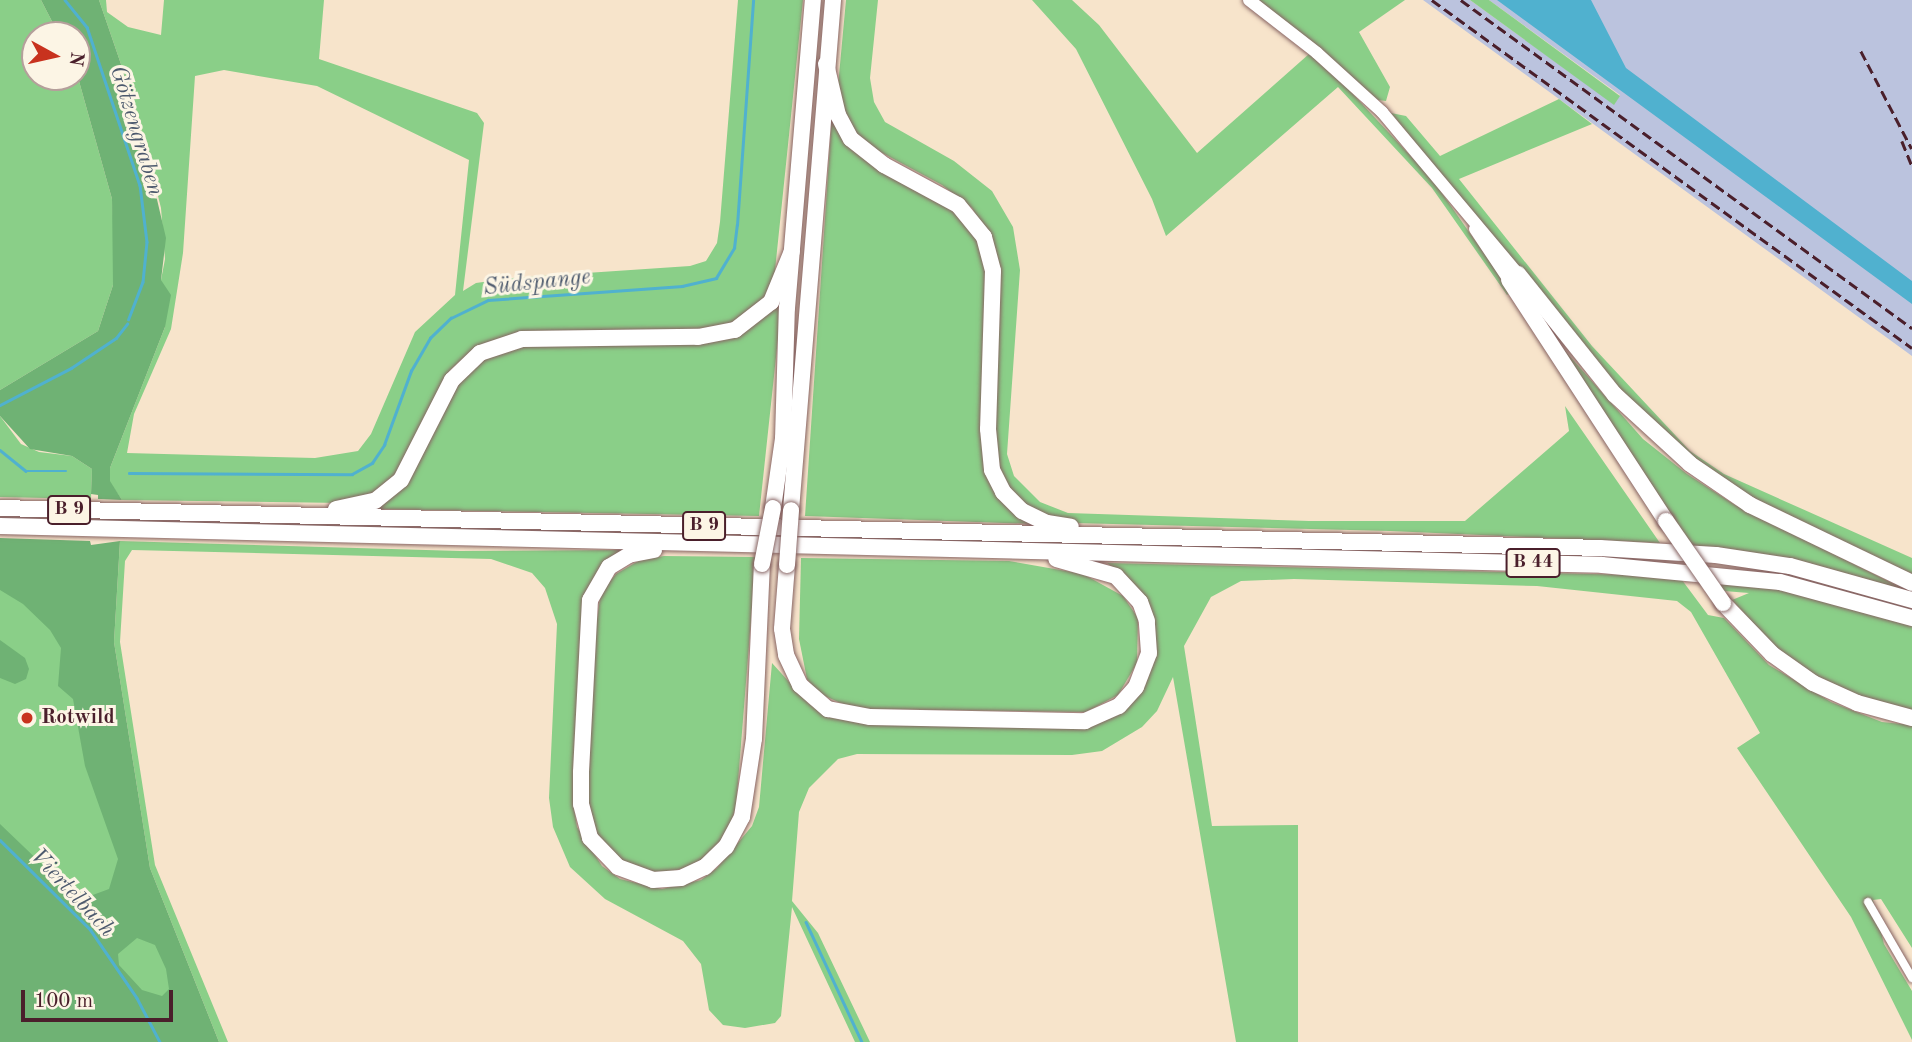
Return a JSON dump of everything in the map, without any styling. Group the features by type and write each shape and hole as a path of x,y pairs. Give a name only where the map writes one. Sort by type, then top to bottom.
{"highway":[{"path":"695,544 643,551 619,561 601,577 590,600 583,815 598,849 618,867 638,877 667,880 693,874 726,847 742,817 754,739 762,564 783,439 792,251 813,0"},
{"path":"833,0 782,629 800,685 837,713 1036,722 1096,718 1119,706 1142,676 1150,643 1144,611 1116,576 1038,551"},
{"path":"826,64 838,115 851,139 884,165 958,205 984,237 993,271 988,447 997,482 1012,502 1033,518 1110,536"},
{"path":"299,515 364,504 393,489 416,458 452,380 464,365 490,347 522,339 698,337 735,330 771,302 792,251"},
{"path":"1513,277 1666,521 1723,603 1772,654 1813,683 1857,703 1912,718"},
{"path":"1513,277 1606,386 1689,464 1750,505 1912,583"},
{"name":"B 9","path":"0,508 1110,536"},
{"name":"B 9","path":"0,526 1038,551"},
{"name":"B 44","path":"1110,536 1716,555 1790,566 1912,600"},
{"name":"B 44","path":"1038,551 1496,562 1725,573 1780,582 1912,618"}],"main road":[{"path":"1249,0 1317,52 1381,112 1473,221 1513,277"}],"street":[{"path":"1868,902 1912,978"}],"shaded area":[{"path":"1423,0 1470,0 1614,104 1620,95 1489,0 1912,0 1912,356"}],"green space":[{"path":"0,0 41,0 52,21 21,21 21,91 82,91 112,199 115,254 113,285 98,331 0,390"},
{"path":"41,0 99,0 135,105 166,238 161,280 171,295 165,327 110,468 110,481 122,500 98,499 98,495 91,494 92,469 72,456 30,449 0,416 0,390 98,331 113,285 112,199 82,91 91,91 91,21 52,21"},
{"path":"99,0 106,0 107,12 128,27 161,35 164,0 324,0 319,59 477,113 484,123 463,291 476,283 512,278 690,266 706,261 717,243 738,0 803,0 774,280 762,302 743,319 721,328 476,347 450,370 391,482 370,495 343,503 122,500 109,481 110,468 165,327 161,280 165,259 161,208 135,105","holes":["224,70 317,86 469,160 455,295 415,332 371,434 358,451 315,458 127,453 134,414 171,329 183,253 195,76"]},
{"path":"846,0 878,0 870,78 874,102 885,122 954,161 992,191 1013,227 1020,270 1007,454 1014,476 1040,502 1068,513 1309,521 1465,521 1569,431 1565,406 1660,543 1390,531 1073,523 1031,511 1004,484 995,462 996,249 972,208 942,185 862,142 842,110 838,86"},
{"path":"1032,0 1072,0 1099,25 1197,153 1309,54 1350,91 1432,179 1511,292 1507,295 1432,188 1338,87 1166,236 1152,199 1076,49"},
{"path":"1259,0 1405,0 1359,32 1390,87 1386,101 1378,100"},
{"path":"1470,0 1489,0 1620,96 1614,105"},
{"path":"1559,99 1592,124 1459,179 1592,346 1690,451 1724,474 1912,558 1912,574 1815,531 1712,475 1629,405 1391,113 1406,116 1440,156"},
{"path":"832,114 838,128 956,209 972,228 982,250 987,281 984,471 999,498 1035,524 805,516"},
{"path":"783,292 759,516 369,509 411,477 455,387 484,358 510,347 716,339"},
{"path":"1559,344 1643,439 1687,474 1735,505 1912,593 1810,564 1692,546"},
{"path":"0,416 21,444 39,452 72,456 92,469 91,499 0,497"},
{"path":"0,538 90,541 91,545 120,541 114,642 150,868 219,1042 0,1042 0,824 70,891 90,896 109,889 118,859 85,766 73,699 58,686 61,648 50,630 23,604 0,590","holes":["137,938 155,945 166,969 169,989 162,996 142,990 119,965 118,954"]},
{"path":"120,541 460,551 623,550 600,569 573,801 577,827 602,866 620,879 662,889 701,880 717,868 752,826 759,807 772,663 809,704 822,712 1097,723 1155,652 1125,577 1107,563 1679,576 1708,615 1724,618 1769,665 1831,702 1882,722 1912,725 1912,948 1881,899 1873,900 1884,944 1912,991 1912,1040 1851,917 1737,748 1760,733 1691,612 1677,601 1537,586 1294,579 1241,581 1211,597 1184,646 1212,826 1298,825 1298,1042 1236,1042 1173,677 1157,711 1142,727 1102,751 1072,755 857,754 838,759 809,788 799,812 792,901 818,933 870,1042 855,1042 792,907 781,1016 775,1023 745,1028 723,1025 709,1010 701,964 683,941 605,899 570,867 553,827 549,798 557,624 545,588 532,573 491,559 132,550 125,561 120,642 155,865 228,1042 219,1042 150,868 114,642"},
{"path":"0,542 60,544 145,870 214,1042 0,1042"},
{"path":"664,556 756,557 736,807 728,832 713,852 698,864 659,875 629,867 599,840 588,801 593,646 601,592 616,574 640,560"},
{"path":"801,558 1009,561 1083,574 1123,596 1138,618 1137,663 1118,695 1086,712 854,709 818,693 807,679 799,639"},
{"path":"1715,579 1786,590 1912,625 1912,714 1862,701 1787,660 1732,600 1749,593 1724,591"},
{"path":"0,640 25,658 29,669 26,679 15,684 0,678"}],"water":[{"path":"1497,0 1591,0 1626,68 1912,281 1912,304"}],"waterway":[{"name":"Götzengraben","path":"65,0 87,27 140,185 147,242 143,282 129,319"},
{"name":"Südspange","path":"129,473 352,474 372,463 384,445 411,371 430,338 451,318 488,300 682,286 716,278 734,248 753,0"},
{"name":"Götzengraben","path":"0,405 71,368 116,338 127,324"},
{"name":"Südspange","path":"0,450 26,471 66,471"},
{"name":"Viertelbach","path":"0,840 90,929 137,998 160,1042"},
{"path":"806,922 862,1042"}],"railway":[{"path":"1432,0 1912,348"},
{"path":"1461,0 1912,328"},
{"path":"1861,51 1912,149"},
{"path":"1902,141 1912,166"}],"place":[{"name":"Rotwild","path":"27,718"}]}
